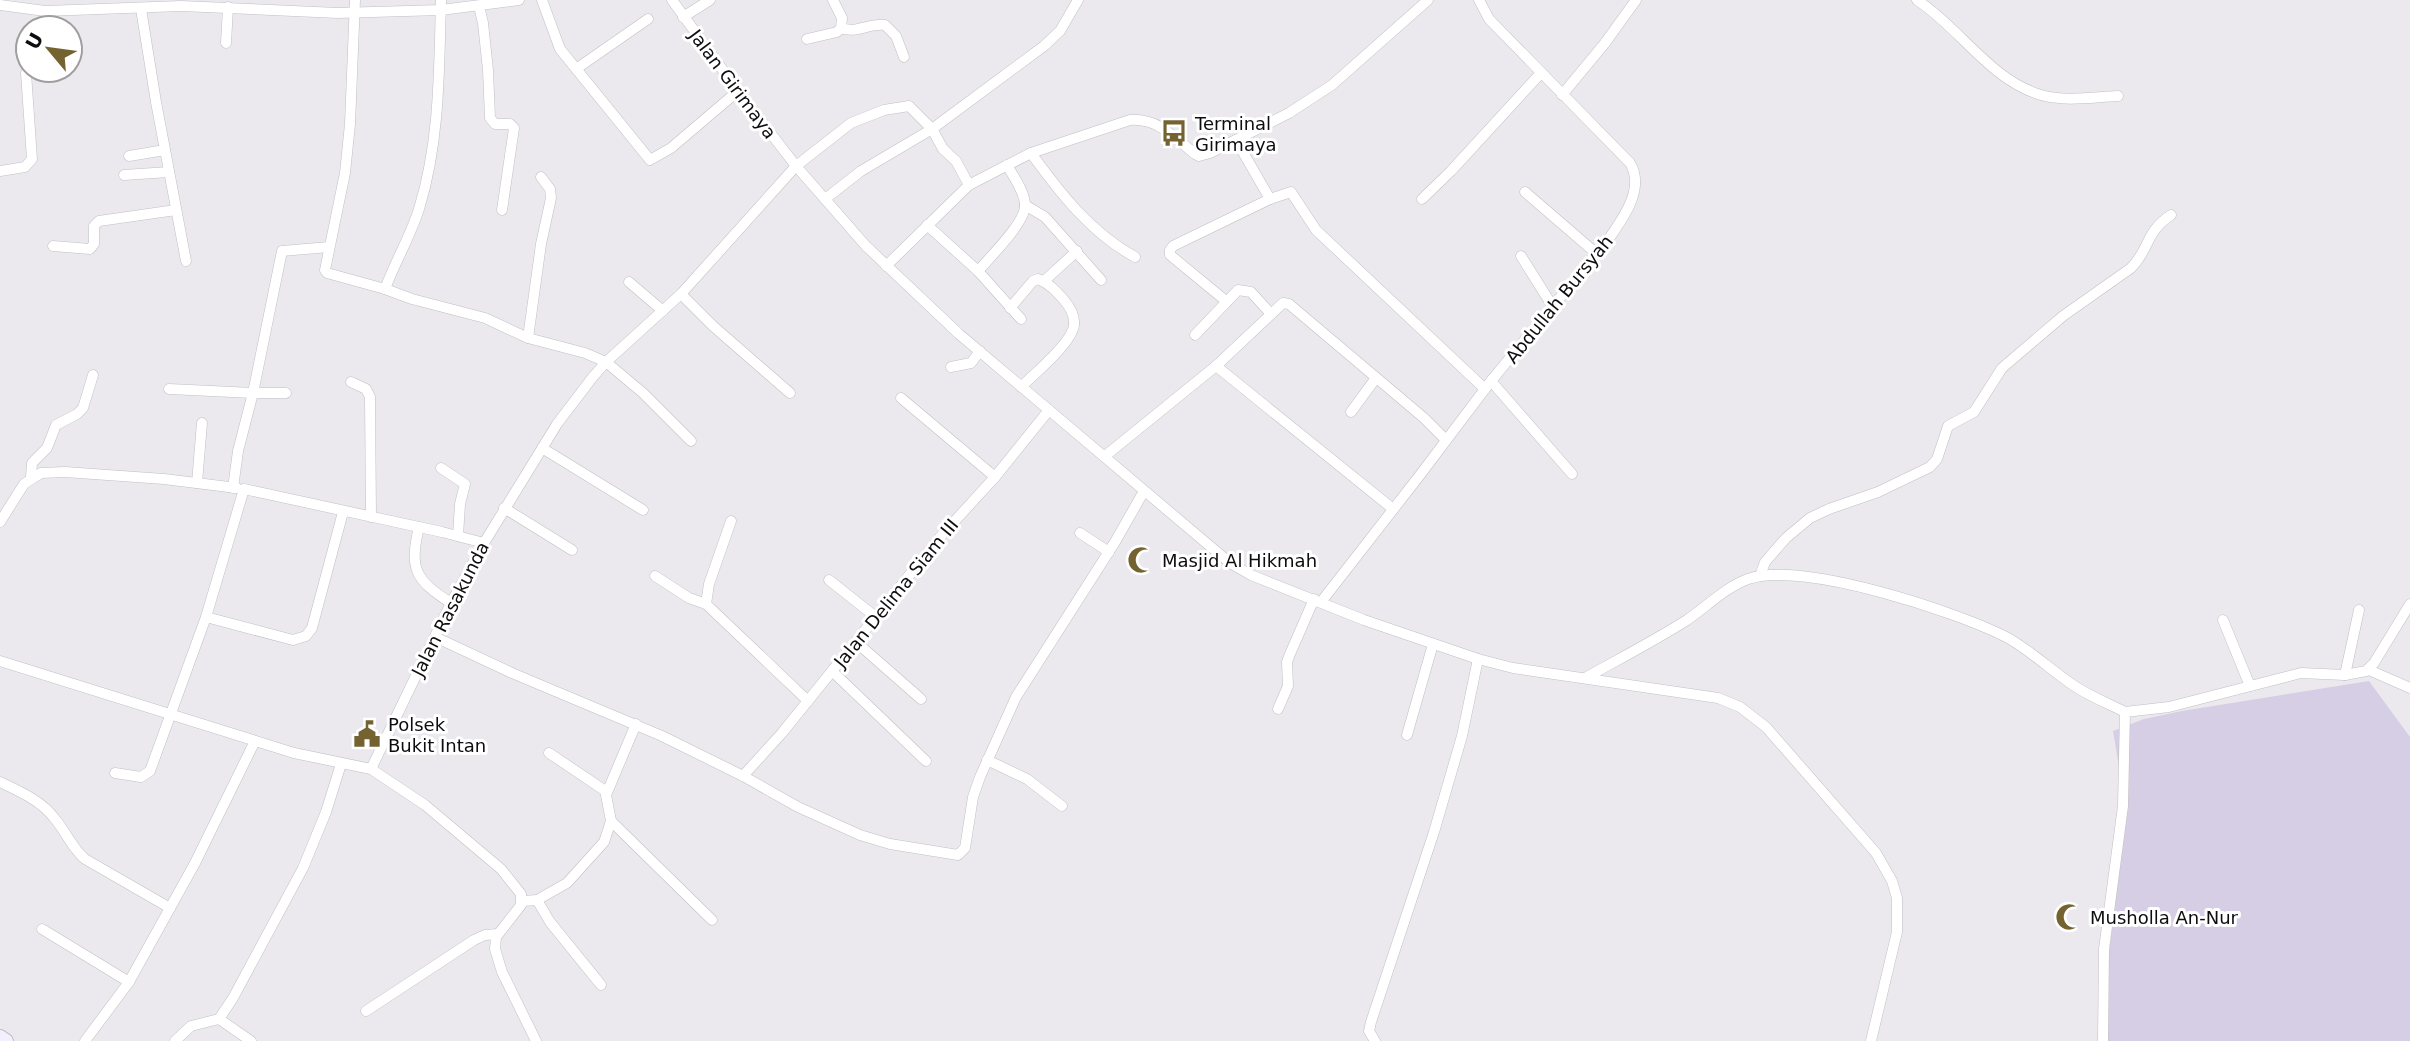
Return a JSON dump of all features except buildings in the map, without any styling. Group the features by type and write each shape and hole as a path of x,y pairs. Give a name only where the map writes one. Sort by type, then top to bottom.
{"street":[{"path":"355,0 345,173 326,272 485,318 528,338 586,353 606,362 643,393 691,441"},
{"path":"5,4 45,11 100,5 141,9 181,3 228,8 269,5 355,12 441,5 479,6 519,0"},
{"path":"542,0 561,49 650,160 671,148 738,91"},
{"name":"Jalan Girimaya","path":"672,0 796,166 886,266 1021,387 1239,569 1318,601 1478,659 1513,668 1718,698 1733,703 1766,727 1876,853 1892,881 1898,915 1888,974 1871,1041"},
{"path":"683,17 710,0"},
{"path":"807,38 837,32 841,28 842,18 833,0"},
{"path":"825,198 861,171 932,129 1044,46 1059,31 1078,0"},
{"path":"886,266 969,185 1031,153 1129,120 1149,120 1199,156 1210,153 1289,113 1332,85 1428,0"},
{"name":"Abdullah Bursyah","path":"1278,709 1288,686 1287,662 1318,601 1488,385 1597,254 1620,224 1636,187 1630,163 1489,19 1479,0"},
{"path":"1562,95 1605,44 1636,0"},
{"path":"1917,0 1949,24 2004,77 2027,89 2055,97 2118,96"},
{"path":"385,289 418,212 426,182 438,110 441,5"},
{"path":"479,6 488,70 490,118 495,124 510,124 514,128 502,210"},
{"path":"226,43 228,8"},
{"path":"141,9 164,150 186,261"},
{"path":"576,69 648,19"},
{"path":"841,28 852,31 872,25 885,25 896,36 904,57"},
{"path":"1422,199 1540,74"},
{"path":"0,171 25,167 32,159 27,84"},
{"name":"Jalan Rasakunda","path":"371,769 451,603 504,508 572,403 606,362 681,294 796,166 852,123 884,110 912,106 932,129"},
{"path":"932,129 943,149 956,161 969,185"},
{"path":"1236,140 1270,199"},
{"path":"130,156 164,150"},
{"path":"1031,153 1061,195 1111,242 1135,257"},
{"path":"1007,165 1025,205 1045,217 1101,280"},
{"path":"124,175 169,172"},
{"path":"528,338 541,244 551,198 550,189 541,177"},
{"path":"1226,301 1170,255 1170,250 1173,246 1270,199 1291,192 1316,230 1488,385 1572,474"},
{"path":"1525,192 1597,254"},
{"path":"978,271 1020,221 1025,205"},
{"path":"53,246 90,249 94,244 94,226 99,221 176,210"},
{"path":"1760,576 1765,562 1786,538 1810,518 1878,492 1930,467 1937,459 1948,426 1974,412 2002,368 2063,316 2131,268 2156,226 2171,215"},
{"path":"927,225 978,271 1021,318"},
{"path":"233,488 238,451 253,393 282,251 329,247"},
{"path":"1010,308 1033,281 1044,281 1077,251"},
{"path":"1521,256 1553,307"},
{"path":"1021,387 1061,347 1073,330 1073,317 1067,303 1044,281"},
{"path":"629,282 663,311"},
{"path":"1195,335 1238,290 1251,292 1271,314"},
{"path":"681,294 713,326 790,393"},
{"path":"1105,456 1216,366 1282,303 1289,304 1446,440"},
{"path":"951,367 971,363 980,351"},
{"path":"1216,366 1393,509"},
{"path":"0,522 31,477 32,463 47,448 56,425 83,408 93,375"},
{"path":"1351,412 1376,378"},
{"path":"351,382 366,389 370,397 371,517"},
{"path":"169,388 286,393"},
{"path":"901,398 995,477"},
{"name":"Jalan Delima Siam III","path":"743,776 1049,410"},
{"path":"197,483 202,423"},
{"path":"542,448 643,510"},
{"path":"441,468 466,484 460,504 458,536"},
{"path":"31,477 41,473 65,472 244,489 484,543"},
{"path":"116,773 141,777 147,775 206,617 244,489"},
{"path":"435,637 512,673 636,724 860,835 890,844 958,856 965,848 973,797 1003,722 1029,673 1109,552 1144,491"},
{"path":"504,508 572,550"},
{"path":"206,617 288,639 306,636 312,628 342,512"},
{"path":"706,604 709,584 731,521"},
{"path":"419,527 414,554 418,575 429,589 451,603"},
{"path":"1080,533 1109,552"},
{"path":"654,576 689,598 706,604 808,701"},
{"path":"1586,678 1686,621 1736,584 1760,576 1808,578 1849,584 1920,602 2009,639 2073,685 2124,712 2169,707 2301,673 2345,675 2369,670 2410,688"},
{"path":"830,580 877,618"},
{"path":"2369,670 2410,604"},
{"path":"2345,675 2359,610"},
{"path":"2223,620 2250,686"},
{"path":"856,642 921,699"},
{"path":"1407,735 1433,644"},
{"path":"1375,1041 1369,1031 1371,1022 1434,832 1462,736 1478,659"},
{"path":"0,661 256,741 341,764 371,769 425,805 501,869 517,887 523,901"},
{"path":"832,671 926,761"},
{"path":"2104,1041 2104,949 2123,806 2124,712"},
{"path":"636,724 607,792 605,802 611,821 712,920"},
{"path":"85,1041 129,982 256,741"},
{"path":"549,753 607,792"},
{"path":"987,760 1027,779 1062,806"},
{"path":"175,1041 191,1026 219,1018 233,998 303,868 326,812 341,764"},
{"path":"0,782 49,811 77,852 85,859 170,908"},
{"path":"536,1041 502,972 495,949 498,934 523,901 537,900 560,888 574,876 604,842 611,821"},
{"path":"537,900 550,922 601,985"},
{"path":"42,929 129,982"},
{"path":"366,1011 474,940 485,935 498,934"},
{"path":"219,1018 251,1041"},
{"path":"0,1037 6,1041"}],"shaded area":[{"path":"2369,681 2410,737 2410,1041 2105,1041 2103,1005 2126,808 2113,731 2144,719 2182,711"}],"place":[{"name":"Terminal Girimaya","path":"1174,133"},
{"name":"Masjid Al Hikmah","path":"1141,560"},
{"name":"Polsek Bukit Intan","path":"367,734"},
{"name":"Musholla An-Nur","path":"2069,917"}]}
